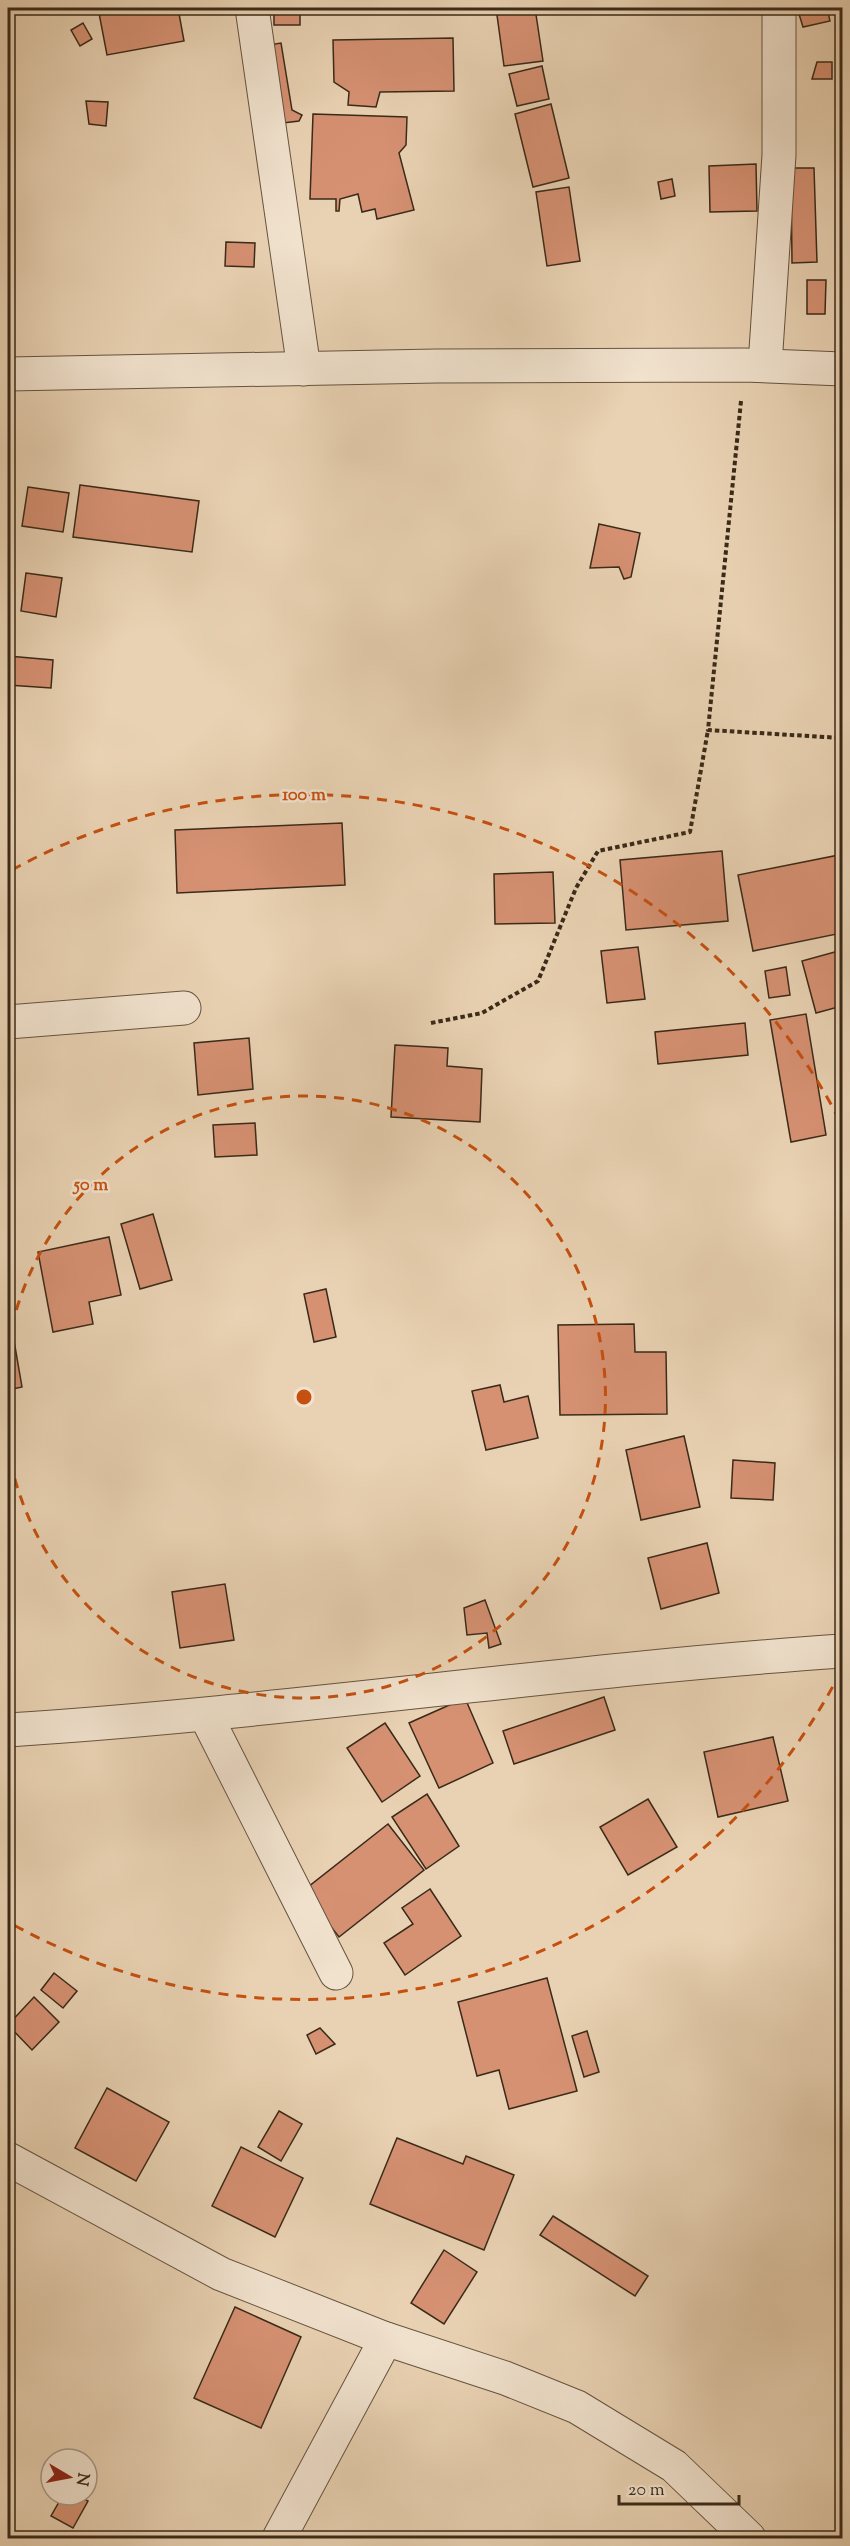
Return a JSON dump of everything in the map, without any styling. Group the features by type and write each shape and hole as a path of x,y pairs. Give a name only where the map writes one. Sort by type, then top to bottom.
{"street":[{"path":"252,8 304,369"},
{"path":"754,365 779,155 779,8"},
{"path":"8,374 754,365 843,369"},
{"path":"8,1022 184,1008"},
{"path":"8,1732 206,1716 706,1661 843,1651"},
{"path":"206,1716 336,1973"},
{"path":"8,2159 221,2274 386,2339 505,2378 577,2407 674,2466 746,2537"},
{"path":"279,2538 386,2339"}],"path":[{"path":"431,1023 482,1013 538,981 576,888 598,851 690,832 708,730 754,365"},
{"path":"708,730 843,738"}],"building":[{"path":"98,8 178,8 184,41 107,55"},
{"path":"274,8 300,8 300,25 274,25"},
{"path":"496,8 535,8 543,61 504,66"},
{"path":"827,8 830,21 803,27 799,14"},
{"path":"83,23 92,39 80,46 71,30"},
{"path":"453,38 454,91 380,92 376,107 348,105 349,92 334,82 333,40"},
{"path":"281,43 292,110 302,115 299,121 275,124 262,46"},
{"path":"817,62 832,62 832,79 812,79"},
{"path":"542,66 549,99 517,106 509,74"},
{"path":"86,101 108,102 106,126 89,124"},
{"path":"551,104 569,178 533,187 515,114"},
{"path":"313,114 407,117 406,145 399,153 414,210 377,219 375,209 362,212 358,194 340,199 339,211 336,211 336,199 310,199"},
{"path":"756,164 757,211 710,212 709,166"},
{"path":"791,168 814,168 817,262 792,263"},
{"path":"672,179 675,196 661,199 658,182"},
{"path":"569,187 580,261 547,266 536,192"},
{"path":"226,242 255,243 254,267 225,266"},
{"path":"807,280 826,280 825,314 807,314"},
{"path":"80,485 199,501 192,552 73,537"},
{"path":"28,487 69,493 63,532 22,526"},
{"path":"599,524 640,533 631,577 624,579 619,567 590,568"},
{"path":"26,573 62,578 56,617 21,611"},
{"path":"8,656 53,660 51,688 8,685"},
{"path":"342,823 345,885 177,893 175,830"},
{"path":"722,851 728,921 626,930 620,860"},
{"path":"839,855 842,875 842,933 753,951 738,875"},
{"path":"553,872 555,923 495,924 494,874"},
{"path":"638,947 645,999 607,1003 601,951"},
{"path":"842,950 842,1006 816,1013 802,961"},
{"path":"786,967 790,995 769,998 765,971"},
{"path":"806,1014 826,1135 791,1142 770,1020"},
{"path":"745,1023 748,1055 658,1064 655,1032"},
{"path":"249,1038 253,1089 198,1095 194,1043"},
{"path":"395,1045 448,1048 447,1066 482,1069 480,1122 391,1117"},
{"path":"255,1123 257,1155 215,1157 213,1125"},
{"path":"153,1214 172,1280 140,1289 121,1224"},
{"path":"109,1237 121,1295 89,1302 93,1324 53,1332 38,1252"},
{"path":"326,1289 336,1337 314,1342 304,1294"},
{"path":"8,1306 22,1387 8,1390"},
{"path":"634,1324 635,1352 666,1352 667,1414 560,1415 558,1325"},
{"path":"500,1385 504,1402 528,1396 538,1438 486,1450 472,1391"},
{"path":"684,1436 700,1507 641,1520 626,1450"},
{"path":"733,1460 775,1463 773,1500 731,1498"},
{"path":"707,1543 719,1593 661,1609 648,1558"},
{"path":"225,1584 234,1640 180,1648 172,1592"},
{"path":"485,1600 501,1644 489,1648 487,1633 467,1635 464,1608"},
{"path":"604,1697 615,1730 514,1764 503,1731"},
{"path":"465,1698 493,1763 439,1788 409,1723"},
{"path":"385,1723 420,1776 382,1802 347,1748"},
{"path":"773,1737 788,1801 718,1817 704,1752"},
{"path":"427,1794 459,1846 426,1869 392,1817"},
{"path":"648,1799 677,1847 628,1875 600,1827"},
{"path":"388,1824 424,1870 339,1937 303,1891"},
{"path":"430,1889 461,1936 405,1975 384,1943 413,1924 402,1908"},
{"path":"54,1973 77,1991 63,2008 41,1990"},
{"path":"547,1978 577,2091 509,2109 499,2070 477,2076 458,2002"},
{"path":"34,1997 59,2022 32,2050 8,2025"},
{"path":"320,2028 335,2044 316,2054 307,2035"},
{"path":"587,2031 599,2072 584,2077 572,2036"},
{"path":"107,2088 169,2122 136,2181 75,2148"},
{"path":"279,2111 302,2124 281,2161 258,2147"},
{"path":"397,2138 463,2164 466,2156 514,2175 484,2250 370,2204"},
{"path":"241,2147 303,2178 275,2237 212,2206"},
{"path":"553,2216 648,2276 635,2296 540,2235"},
{"path":"444,2250 477,2272 444,2324 411,2303"},
{"path":"235,2307 301,2337 261,2428 194,2398"},
{"path":"56,2507 85,2507 73,2528 51,2516"}]}
